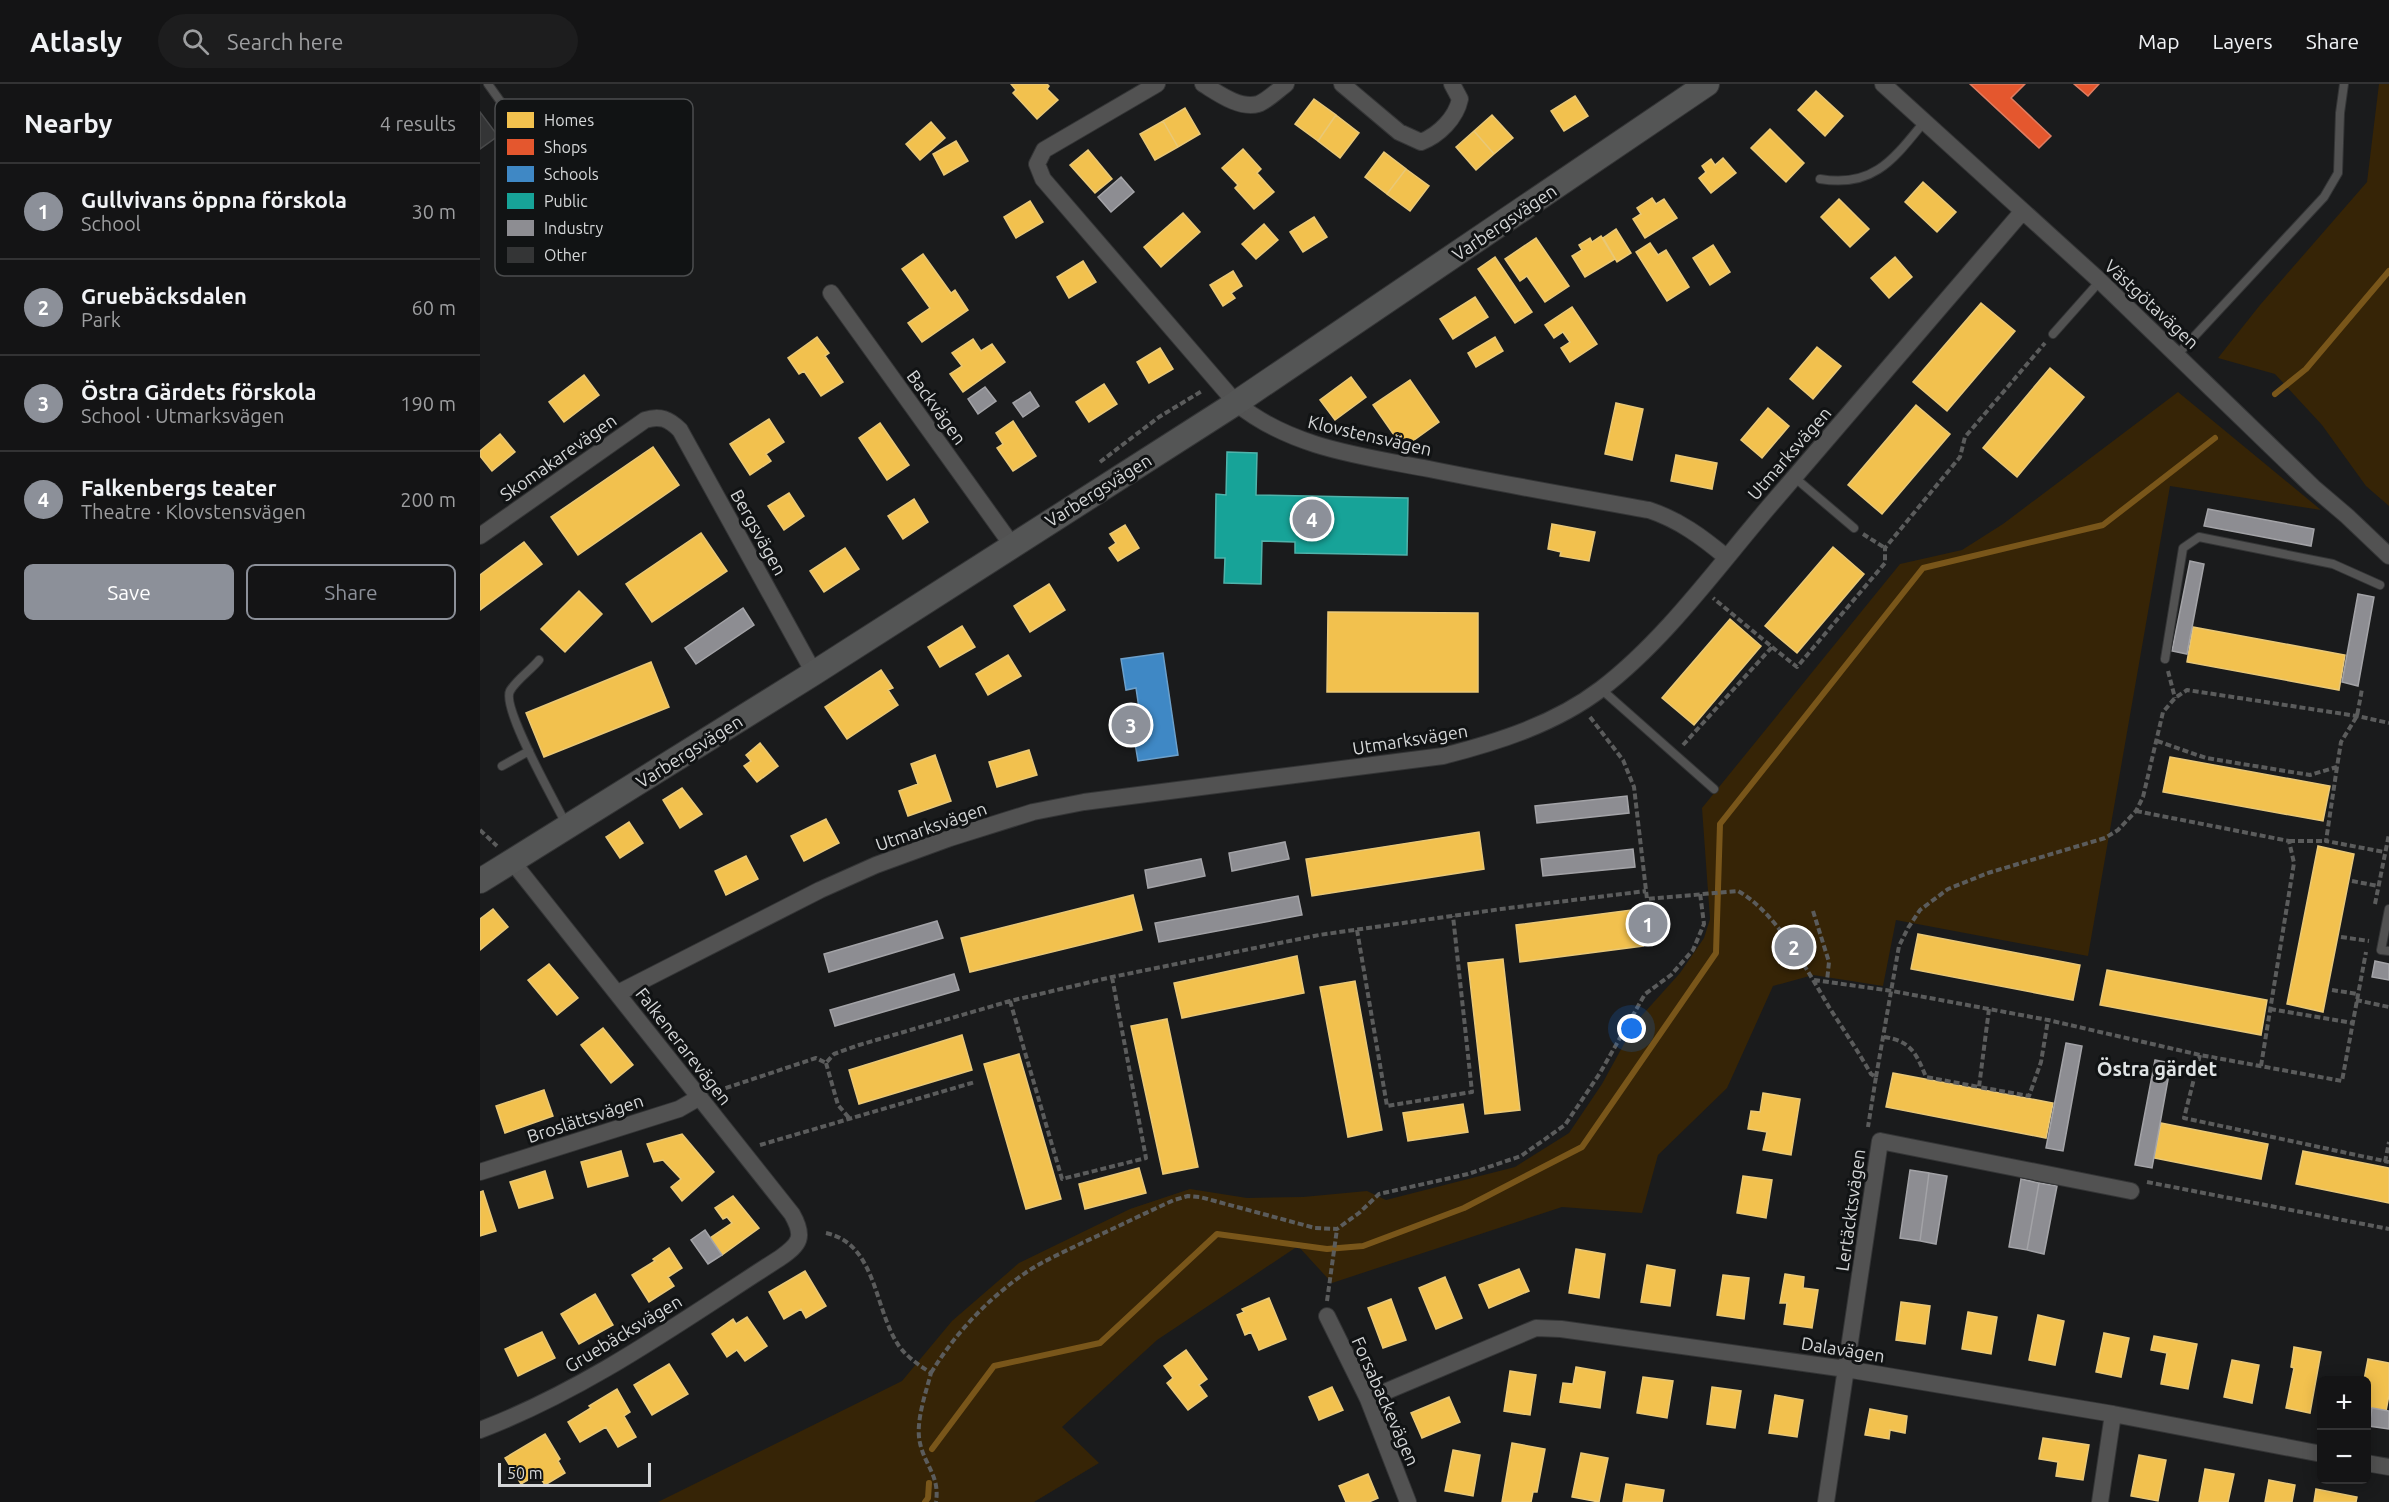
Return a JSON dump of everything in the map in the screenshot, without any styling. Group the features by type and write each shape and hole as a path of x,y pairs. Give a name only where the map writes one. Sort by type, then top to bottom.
{"main road":[{"name":"Varbergsvägen","path":"480,881 814,673 1236,403 1707,84"}],"street":[{"name":"Klovstensvägen","path":"1157,84 1044,150 1037,164 1043,179 1236,403 1255,418 1278,431 1322,447 1466,477 1650,510 1670,517 1690,529 1726,557"},
{"path":"1203,84 1227,99 1245,104 1258,104 1286,84"},
{"path":"1342,84 1399,132 1421,142 1443,128 1458,109 1460,99 1452,84"},
{"name":"Västgötavägen","path":"1883,84 2100,281 2313,487 2389,556"},
{"name":"Utmarksvägen","path":"618,993 820,890 876,865 950,838 1033,812 1084,802 1443,756 1496,743 1528,730 1580,703 1601,689 1672,621 2022,212"},
{"name":"Backvägen","path":"831,292 1012,545"},
{"name":"Skomakarevägen","path":"480,536 645,420 662,418"},
{"name":"Bergsvägen","path":"662,418 672,422 680,430 814,673"},
{"name":"Falkenerarevägen","path":"511,860 700,1097 799,1227 799,1239 794,1248 780,1258"},
{"name":"Broslättsvägen","path":"480,1172 679,1109 700,1097"},
{"name":"Lertäcktsvägen","path":"1826,1502 1880,1141 2131,1191"},
{"name":"Gruebäcksvägen","path":"480,1430 544,1402 611,1365 780,1258"},
{"name":"Forsabackevägen","path":"1327,1316 1368,1399 1408,1502"},
{"name":"Dalavägen","path":"1368,1399 1536,1328 1562,1329 1846,1369 2113,1414 2317,1453"},
{"path":"2100,1502 2113,1414"},
{"path":"2371,1464 2389,1467"}],"lane":[{"path":"488,84 498,99"},
{"path":"2177,355 2325,197 2338,173 2340,113 2344,84"},
{"path":"1820,179 1841,183 1873,175 1908,142 1924,122"},
{"path":"2053,333 2100,281"},
{"path":"1794,477 1854,528"},
{"path":"2165,659 2183,548 2199,537 2333,564 2380,585"},
{"path":"539,660 510,692 508,700 529,751 568,827"},
{"path":"1601,689 1714,789"},
{"path":"502,766 529,751"},
{"path":"2389,909 2381,950 2389,951"}],"path":[{"path":"1701,588 1797,667 1886,563 1886,548 1960,457 1965,437 2053,333"},
{"path":"1854,528 1886,548"},
{"path":"1674,754 1772,647"},
{"path":"2165,659 2175,698"},
{"path":"2326,841 2341,742 2357,716 2362,689"},
{"path":"1880,1141 1868,1127 1876,1077 1899,946 1920,910 1948,889 1988,873 2105,838 2118,830 2136,812 2143,798 2163,712 2175,698 2187,690 2389,723"},
{"path":"1580,703 1629,772 1634,787 1647,899 1727,891 1738,891 1749,898 1763,910 1814,980 1871,1074 1876,1077"},
{"path":"2156,741 2206,758 2310,775 2337,766"},
{"path":"2136,812 2289,841 2326,841 2385,852"},
{"path":"2374,908 2389,834"},
{"path":"2261,1066 2294,863 2289,841"},
{"path":"2352,880 2378,886"},
{"path":"826,1063 834,1054 859,1045 1010,1001 1112,977 1357,930 1646,891"},
{"path":"936,1502 938,1492 936,1478 920,1443 923,1403 932,1373 943,1353 963,1330 993,1299 1022,1275 1048,1260 1174,1200 1188,1196 1200,1197 1315,1228 1336,1229 1359,1213 1379,1194 1468,1174 1521,1156 1565,1125 1610,1055 1645,994 1671,975 1693,950 1704,924 1700,893"},
{"path":"1813,911 1829,962 1827,981"},
{"path":"1357,930 1387,1106 1472,1092 1453,916"},
{"path":"1814,980 1892,991 2048,1020 2200,1054 2342,1081 2371,930"},
{"path":"2341,937 2369,941"},
{"path":"1010,1001 1062,1179 1146,1158 1112,977"},
{"path":"2332,990 2358,994"},
{"path":"2356,1000 2389,1007"},
{"path":"1978,1086 1989,1009"},
{"path":"2270,1009 2353,1023"},
{"path":"1884,1037 1900,1039 1915,1053 1926,1077 2028,1096 2041,1062 2048,1020"},
{"path":"2200,1054 2184,1118 2387,1162 2389,1142"},
{"path":"700,1097 816,1058 826,1063 838,1104 850,1119"},
{"path":"742,1151 975,1082"},
{"path":"2131,1191 2144,1182 2389,1229"},
{"path":"1327,1316 1336,1229"},
{"path":"826,1233 845,1240 866,1265 886,1321 899,1346 911,1360 932,1373"}],"shaded area":[{"path":"2379,84 2389,84 2389,506 2366,486 2322,425 2275,374 2218,358 2260,305 2367,182"},
{"path":"2178,392 2321,510 2170,486 2088,956 1896,920 1883,986 1813,975 1773,986 1727,1088 1658,1155 1642,1213 1562,1207 1332,1283 1298,1246 1157,1340 1062,1427 1099,1463 1034,1502 658,1502 902,1381 952,1321 1019,1263 1130,1209 1190,1189 1247,1198 1303,1197 1367,1191 1386,1200 1515,1167 1569,1133 1602,1084 1636,1022 1680,973 1704,938 1710,919 1702,808 1900,564 1962,550 2003,524"}],"building: Homes":[{"path":"1011,84 1047,84 1049,86 1047,89 1058,100 1037,119 1013,93 1016,90"},
{"path":"1816,91 1843,116 1825,136 1798,110"},
{"path":"1575,96 1588,116 1564,131 1551,111"},
{"path":"1314,99 1336,115 1318,141 1295,124"},
{"path":"1185,108 1200,134 1178,147 1163,121"},
{"path":"1336,115 1359,133 1340,158 1318,141"},
{"path":"1492,115 1513,138 1494,154 1474,131"},
{"path":"1163,121 1178,147 1155,160 1140,134"},
{"path":"931,122 945,138 920,160 906,144"},
{"path":"1770,129 1804,163 1786,182 1751,148"},
{"path":"1474,131 1494,154 1476,170 1456,147"},
{"path":"956,141 968,161 944,175 933,154"},
{"path":"1243,149 1261,169 1257,173 1274,192 1254,209 1235,188 1238,185 1222,168"},
{"path":"1088,150 1112,179 1095,193 1070,165"},
{"path":"1384,152 1406,169 1387,194 1365,177"},
{"path":"1723,158 1736,173 1711,193 1699,178 1706,172 1702,166 1711,159 1715,165"},
{"path":"1406,169 1429,186 1410,211 1387,194"},
{"path":"1923,182 1956,212 1937,232 1905,202"},
{"path":"1652,198 1656,204 1664,199 1677,218 1645,238 1633,219 1641,214 1637,208"},
{"path":"1839,199 1869,229 1850,247 1821,217"},
{"path":"1030,201 1043,222 1016,238 1004,217"},
{"path":"1183,213 1200,232 1161,267 1144,247"},
{"path":"1314,217 1327,237 1303,252 1290,232"},
{"path":"1264,224 1278,240 1256,259 1242,244"},
{"path":"1616,229 1631,253 1617,262 1603,238"},
{"path":"1601,236 1615,259 1585,277 1572,256 1582,250 1579,245 1590,238 1592,242"},
{"path":"1536,238 1569,286 1545,302 1527,276 1520,281 1505,259"},
{"path":"1650,243 1658,255 1666,250 1689,287 1667,301 1636,252"},
{"path":"1713,245 1730,272 1710,285 1693,258"},
{"path":"923,254 951,293 955,290 968,310 922,342 908,323 930,308 902,269"},
{"path":"1495,257 1532,312 1515,323 1478,269"},
{"path":"1895,257 1912,277 1889,298 1871,278"},
{"path":"1083,261 1096,282 1069,298 1057,277"},
{"path":"1233,271 1242,286 1231,293 1235,298 1223,306 1210,285"},
{"path":"1475,297 1488,317 1453,339 1440,319"},
{"path":"1981,303 2015,331 1947,411 1913,382"},
{"path":"1572,307 1597,344 1570,362 1561,348 1570,342 1563,332 1554,338 1545,325"},
{"path":"817,337 829,353 825,356 843,382 821,396 804,371 799,374 788,358"},
{"path":"1495,337 1503,351 1476,367 1468,353"},
{"path":"973,339 981,351 992,344 1005,362 963,392 950,374 962,366 952,353"},
{"path":"1817,347 1841,366 1813,399 1790,379"},
{"path":"1160,348 1173,369 1149,383 1137,362"},
{"path":"2050,368 2084,397 2017,477 1983,448"},
{"path":"584,375 599,395 564,422 549,402"},
{"path":"1351,377 1366,397 1335,420 1320,400"},
{"path":"1410,380 1439,422 1403,448 1373,405"},
{"path":"1104,384 1117,404 1089,422 1076,402"},
{"path":"1616,403 1643,409 1632,460 1605,454"},
{"path":"1916,405 1950,434 1882,514 1848,485"},
{"path":"1768,408 1789,426 1762,458 1741,440"},
{"path":"769,419 784,442 766,454 771,461 750,475 730,444"},
{"path":"1013,421 1036,456 1013,471 997,448 1003,444 996,433"},
{"path":"880,423 909,465 887,480 859,438"},
{"path":"500,434 515,452 492,471 480,456 480,451"},
{"path":"653,447 679,485 578,555 551,517"},
{"path":"1676,455 1717,463 1712,489 1671,481"},
{"path":"789,493 804,516 784,530 768,506"},
{"path":"914,499 928,522 903,539 888,516"},
{"path":"1552,524 1595,532 1589,561 1560,556 1561,552 1548,549"},
{"path":"1125,525 1139,548 1118,561 1109,548 1116,543 1110,534"},
{"path":"701,533 727,571 652,622 626,584"},
{"path":"524,542 542,564 480,610 480,575"},
{"path":"1833,547 1864,574 1797,653 1765,626"},
{"path":"845,548 859,569 824,592 810,571"},
{"path":"1049,584 1065,610 1030,632 1014,606"},
{"path":"579,591 602,614 565,652 541,629"},
{"path":"1328,612 1478,613 1478,692 1327,692"},
{"path":"1730,619 1761,646 1694,725 1662,698"},
{"path":"962,626 975,647 940,667 928,647"},
{"path":"2193,627 2345,655 2339,690 2187,662"},
{"path":"1008,655 1021,676 988,695 976,674"},
{"path":"651,662 669,707 544,757 526,713"},
{"path":"881,670 893,688 888,690 898,705 847,739 825,707"},
{"path":"760,743 778,766 757,782 744,766 751,761 746,755"},
{"path":"1029,750 1037,775 997,787 989,762"},
{"path":"935,755 951,801 908,816 899,791 918,784 911,764"},
{"path":"2170,757 2330,786 2323,821 2163,792"},
{"path":"682,788 702,814 680,828 663,800"},
{"path":"826,819 839,843 804,861 791,836"},
{"path":"629,822 643,843 620,858 606,837"},
{"path":"1479,832 1484,869 1312,896 1306,859"},
{"path":"2318,846 2354,854 2323,1012 2287,1004"},
{"path":"746,856 758,879 726,895 715,871"},
{"path":"1133,895 1142,930 970,972 961,938"},
{"path":"493,909 508,927 480,950 480,919"},
{"path":"1639,909 1643,946 1520,962 1516,925"},
{"path":"1918,934 2080,965 2073,1000 1911,969"},
{"path":"1297,956 1304,993 1182,1018 1174,983"},
{"path":"1503,959 1520,1110 1485,1114 1468,963"},
{"path":"549,964 578,998 557,1015 528,980"},
{"path":"2107,970 2267,1000 2261,1035 2100,1005"},
{"path":"1355,981 1382,1130 1348,1137 1320,987"},
{"path":"1167,1019 1198,1167 1163,1174 1131,1026"},
{"path":"603,1028 633,1065 611,1083 581,1045"},
{"path":"962,1035 972,1070 859,1104 849,1070"},
{"path":"1019,1054 1061,1199 1026,1209 984,1064"},
{"path":"1893,1073 2053,1103 2046,1138 1886,1107"},
{"path":"544,1090 553,1116 505,1133 496,1106"},
{"path":"1763,1093 1800,1099 1791,1155 1763,1150 1767,1132 1748,1129 1751,1111 1760,1112"},
{"path":"1463,1104 1468,1132 1408,1141 1403,1113"},
{"path":"2161,1123 2268,1144 2261,1179 2154,1158"},
{"path":"682,1134 714,1172 682,1201 671,1187 681,1179 663,1160 654,1162 647,1144"},
{"path":"621,1151 628,1176 588,1187 581,1162"},
{"path":"2303,1151 2389,1168 2389,1203 2296,1184"},
{"path":"1139,1168 1146,1193 1085,1209 1079,1184"},
{"path":"545,1171 553,1198 519,1208 510,1182"},
{"path":"1743,1176 1772,1180 1766,1218 1737,1213"},
{"path":"483,1191 496,1231 480,1236 480,1192"},
{"path":"733,1196 759,1228 722,1255 710,1238 732,1223 727,1217 723,1219 715,1208"},
{"path":"669,1248 682,1268 668,1277 674,1286 649,1302 632,1275 655,1261 653,1259"},
{"path":"1576,1249 1605,1254 1599,1298 1569,1293"},
{"path":"1647,1265 1675,1270 1670,1306 1641,1302"},
{"path":"1519,1269 1529,1291 1489,1308 1479,1285"},
{"path":"805,1271 826,1306 806,1318 801,1309 784,1319 769,1292"},
{"path":"1785,1274 1804,1277 1803,1288 1818,1290 1812,1328 1784,1324 1787,1303 1780,1303"},
{"path":"1723,1275 1749,1278 1744,1319 1717,1315"},
{"path":"1445,1277 1462,1318 1436,1329 1419,1288"},
{"path":"595,1294 613,1325 579,1344 561,1314"},
{"path":"1269,1298 1286,1339 1259,1350 1251,1332 1245,1335 1237,1315 1244,1312 1242,1309"},
{"path":"1391,1299 1406,1340 1383,1348 1368,1308"},
{"path":"1901,1302 1930,1306 1925,1344 1896,1340"},
{"path":"1968,1312 1997,1317 1991,1354 1962,1349"},
{"path":"2038,1315 2064,1321 2055,1365 2029,1360"},
{"path":"747,1317 767,1346 745,1361 737,1350 727,1357 712,1334 733,1319 736,1324"},
{"path":"542,1332 555,1358 518,1376 505,1349"},
{"path":"2104,1333 2129,1338 2121,1377 2096,1372"},
{"path":"2154,1336 2197,1344 2188,1389 2161,1384 2167,1353 2151,1350"},
{"path":"2294,1347 2321,1352 2310,1413 2286,1408 2294,1368 2291,1367"},
{"path":"1186,1350 1207,1379 1199,1385 1207,1396 1188,1410 1167,1383 1173,1378 1164,1366"},
{"path":"2368,1359 2389,1363 2389,1395 2386,1411 2371,1408 2371,1376 2365,1376"},
{"path":"2232,1360 2259,1365 2252,1403 2224,1397"},
{"path":"669,1364 688,1394 652,1415 634,1385"},
{"path":"1576,1367 1605,1372 1600,1408 1560,1402 1563,1383 1573,1384"},
{"path":"1510,1371 1536,1375 1530,1415 1504,1411"},
{"path":"1643,1377 1673,1381 1667,1418 1637,1413"},
{"path":"1332,1387 1343,1410 1319,1420 1309,1397"},
{"path":"1712,1387 1741,1391 1735,1428 1707,1424"},
{"path":"617,1389 630,1412 624,1416 636,1437 618,1447 606,1427 580,1442 568,1422"},
{"path":"1775,1395 1803,1400 1797,1437 1769,1433"},
{"path":"1449,1397 1460,1422 1422,1438 1411,1413"},
{"path":"1870,1409 1907,1416 1905,1433 1890,1430 1889,1439 1865,1435"},
{"path":"545,1434 560,1459 558,1461 565,1473 545,1485 538,1474 521,1484 505,1458"},
{"path":"2043,1438 2089,1445 2083,1480 2056,1476 2058,1462 2039,1459"},
{"path":"1512,1443 1545,1449 1537,1492 1533,1492 1531,1502 1502,1502"},
{"path":"1453,1450 1480,1455 1473,1496 1445,1491"},
{"path":"1581,1453 1608,1458 1599,1502 1572,1497"},
{"path":"2139,1455 2166,1460 2158,1501 2131,1496"},
{"path":"2205,1469 2234,1474 2228,1502 2199,1502"},
{"path":"1368,1474 1378,1498 1369,1502 1346,1502 1339,1486"},
{"path":"2269,1480 2295,1485 2292,1502 2265,1502"},
{"path":"1626,1484 1664,1490 1662,1502 1623,1502"},
{"path":"2316,1489 2357,1497 2356,1502 2314,1502"}],"building: Shops":[{"path":"1970,84 2025,84 2011,98 2051,136 2039,148"},
{"path":"2074,84 2099,84 2088,96"}],"building: Schools":[{"path":"1163,653 1178,755 1138,761 1133,731 1142,729 1136,688 1126,690 1121,659"}],"building: Public":[{"path":"1227,452 1257,453 1256,495 1408,498 1407,555 1295,553 1295,542 1262,541 1261,584 1224,583 1225,558 1215,558 1216,494 1226,495"}],"building: Industry":[{"path":"1121,177 1134,192 1111,212 1098,197"},
{"path":"985,387 996,401 978,414 968,399"},
{"path":"1030,392 1039,406 1023,417 1013,403"},
{"path":"2208,509 2314,529 2311,546 2204,526"},
{"path":"2190,561 2204,564 2187,654 2172,651"},
{"path":"2358,594 2374,597 2358,686 2342,682"},
{"path":"743,608 754,625 696,664 685,648"},
{"path":"1627,796 1629,813 1537,823 1535,806"},
{"path":"1285,842 1289,859 1232,871 1229,853"},
{"path":"1633,849 1635,867 1543,876 1541,859"},
{"path":"1201,859 1205,876 1148,888 1145,870"},
{"path":"1298,896 1302,915 1159,942 1155,923"},
{"path":"937,921 943,938 829,972 824,954"},
{"path":"2375,961 2389,964 2389,980 2372,977"},
{"path":"954,974 959,990 835,1026 830,1010"},
{"path":"2066,1043 2082,1046 2063,1151 2046,1148"},
{"path":"2155,1060 2171,1063 2152,1168 2135,1165"},
{"path":"1910,1170 1929,1173 1920,1241 1900,1238"},
{"path":"1929,1173 1947,1176 1936,1244 1920,1241"},
{"path":"2021,1179 2039,1183 2027,1250 2009,1247"},
{"path":"2039,1183 2057,1186 2044,1254 2027,1250"},
{"path":"705,1230 722,1255 708,1264 691,1240"},
{"path":"2372,1408 2389,1411 2389,1429 2371,1426"}],"building: Other":[{"path":"480,112 495,132 495,138 480,149"}],"waterway":[{"path":"2275,394 2306,369 2389,271"},
{"path":"932,1449 994,1366 1100,1343 1217,1234 1327,1249 1363,1246 1464,1208 1582,1147 1716,953 1720,824 1923,568 2103,525 2215,438"},
{"path":"925,1502 928,1498 929,1483"}],"place":[{"name":"Falkenbergs teater","path":"1312,519"},
{"name":"Östra Gärdets förskola","path":"1131,725"},
{"name":"Gullvivans öppna förskola","path":"1648,924"},
{"name":"Gruebäcksdalen","path":"1794,947"}],"district":[{"name":"Östra gärdet","path":"2157,1068"}]}
